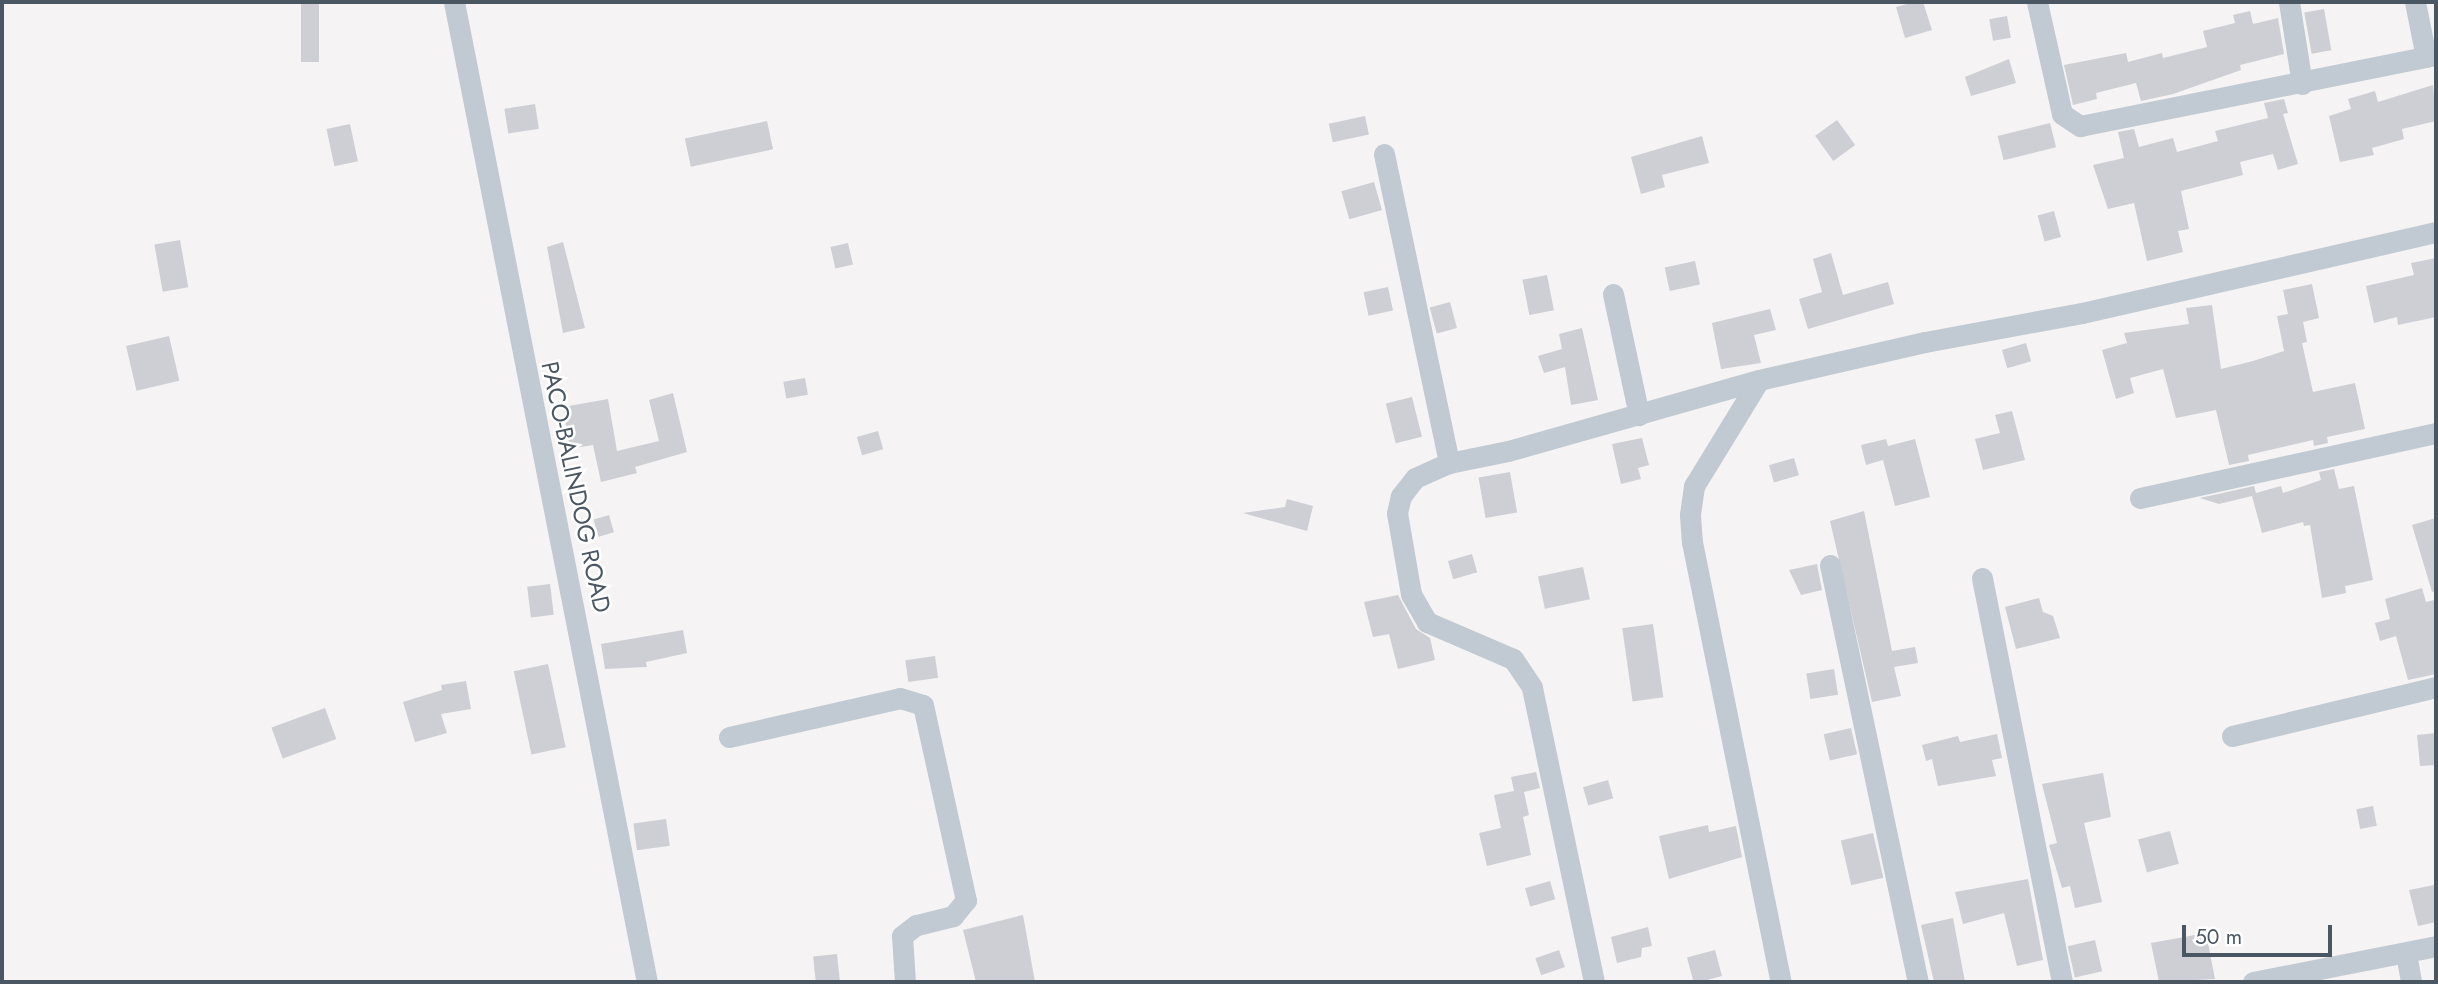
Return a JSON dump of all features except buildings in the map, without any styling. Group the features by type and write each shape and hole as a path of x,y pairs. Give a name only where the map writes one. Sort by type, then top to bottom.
{"street":[{"name":"PACO-BALINDOG ROAD","path":"454,2 647,982"},
{"path":"2037,2 2062,114 2072,124 2302,84 2431,56 2414,2"},
{"path":"2289,2 2302,84"},
{"path":"1384,153 1448,463"},
{"path":"1594,982 1532,687 1513,659 1427,622 1411,594 1397,506 1415,478 1448,463 1508,451 1759,380 2082,313 2436,232"},
{"path":"1613,294 1639,415"},
{"path":"1759,380 1694,485 1690,515 1692,542 1782,982"},
{"path":"2140,498 2436,433"},
{"path":"1830,565 1918,982"},
{"path":"1982,578 2062,982"},
{"path":"2232,736 2436,687"},
{"path":"729,737 900,698 923,705 966,900 953,916 916,925 902,936 905,982"},
{"path":"2253,982 2436,946"},
{"path":"2406,953 2411,982"}]}
